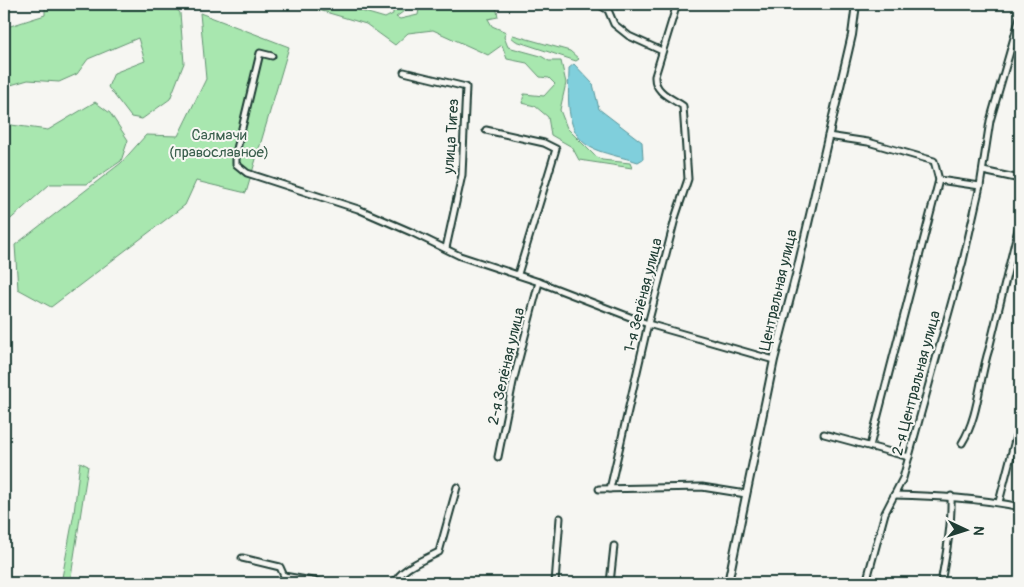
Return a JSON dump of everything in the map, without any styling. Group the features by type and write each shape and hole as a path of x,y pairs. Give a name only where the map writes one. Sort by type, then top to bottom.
{"street":[{"path":"598,4 608,10 614,24 629,36 662,51 677,4"},
{"name":"Центральная улица","path":"728,583 774,360 852,35 856,4"},
{"name":"2-я Центральная улица","path":"866,583 885,514 903,478 963,261 980,186 990,121 1020,17"},
{"name":"1-я Зелёная улица","path":"610,489 648,324 676,215 688,179 683,106 659,90 654,83 662,51"},
{"path":"272,56 260,53 236,153 236,164 247,173 358,209 460,256 518,274 648,324 774,360"},
{"name":"улица Тигез","path":"404,72 466,87 462,175 446,248"},
{"path":"486,130 544,143 556,148 518,274"},
{"path":"828,136 868,142 934,161 938,180 980,186"},
{"path":"983,170 1020,179"},
{"name":"2-я Центральная улица","path":"870,446 885,391 890,361 938,180"},
{"path":"962,443 973,418 983,368 1020,221"},
{"name":"2-я Зелёная улица","path":"498,457 513,382 539,282"},
{"path":"999,502 1020,421"},
{"path":"824,434 909,457"},
{"path":"600,489 702,487 746,494"},
{"path":"395,583 404,571 439,552 457,488"},
{"path":"894,495 951,496 999,502 1020,507"},
{"path":"941,583 951,496"},
{"path":"555,583 560,518"},
{"path":"610,583 614,546"},
{"path":"242,558 280,567 284,576 324,583"}],"green space":[{"path":"45,4 173,4 180,13 184,63 170,99 142,119 131,117 108,87 114,73 145,61 138,38 88,59 77,74 59,82 28,80 4,87 4,28 45,15"},
{"path":"337,4 385,18 393,14 393,4 405,4 407,9 396,17 400,19 418,15 419,9 425,4 496,4 498,17 488,19 492,26 506,32 504,37 508,47 541,56 549,61 561,61 566,83 560,110 567,128 594,155 602,160 630,163 632,168 579,160 572,147 551,135 548,117 535,106 522,103 524,94 544,96 555,84 549,78 540,77 527,63 507,59 502,45 488,55 433,30 408,33 395,45 366,24 312,8 310,5"},
{"name":"Салмачи (православное)","path":"200,13 289,47 246,193 196,181 185,205 51,307 18,289 15,245 121,163 146,135 178,136 206,79"},
{"path":"513,35 570,51 579,59 576,61 516,41 511,37"},
{"path":"95,102 110,113 128,140 121,161 87,184 50,184 4,225 4,124 48,130"},
{"path":"80,462 88,466 70,583 61,583 74,513"}],"water":[{"path":"574,64 593,84 599,109 642,142 643,159 638,162 594,149 581,140 575,132 569,111 569,68"}]}
